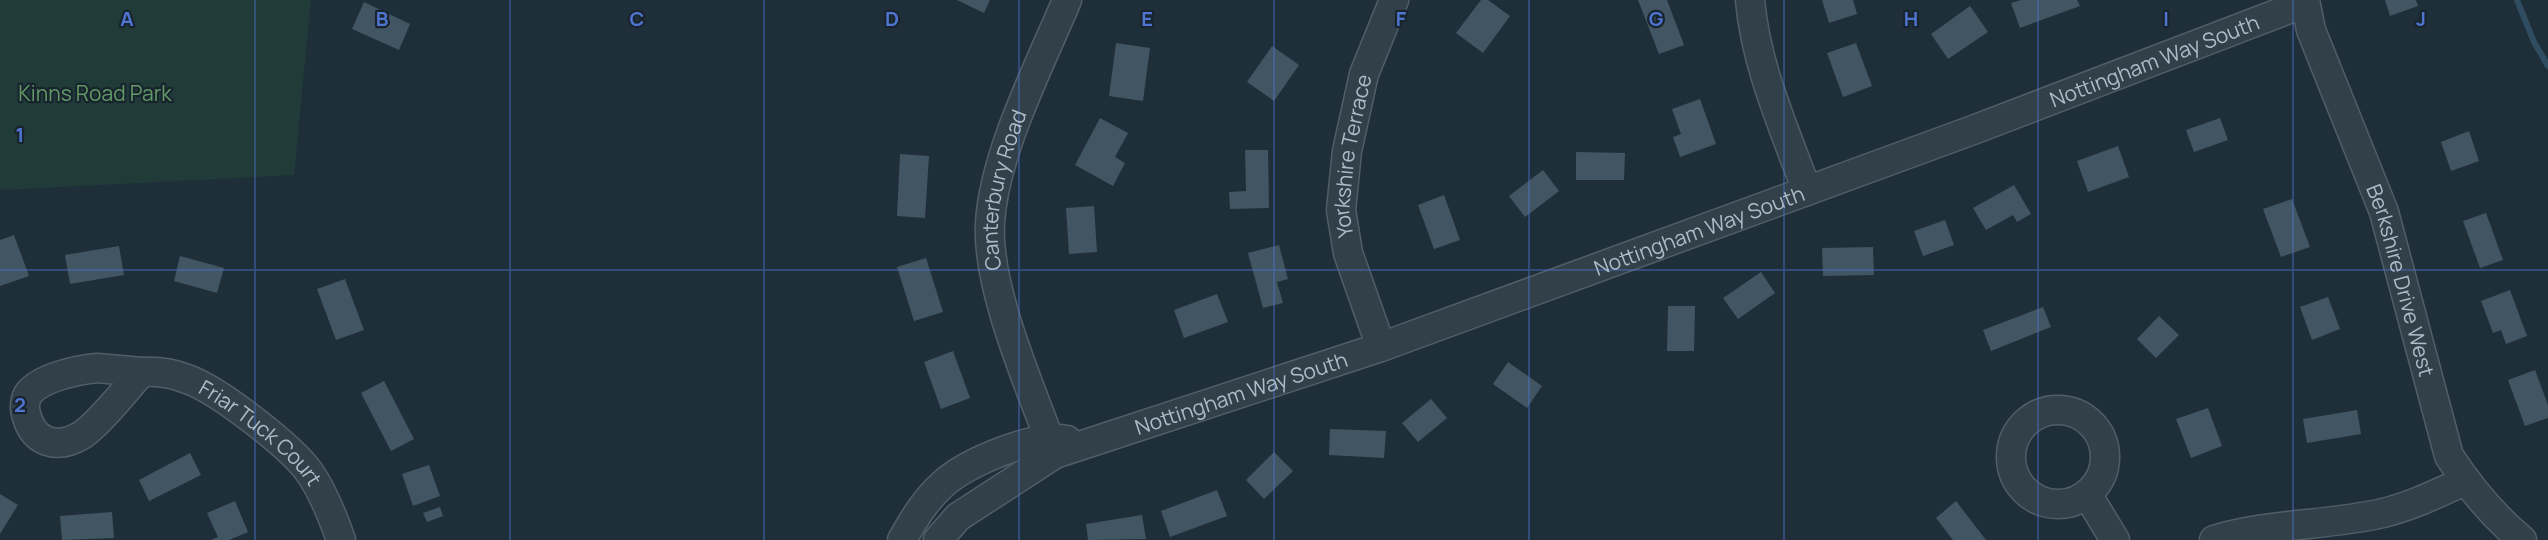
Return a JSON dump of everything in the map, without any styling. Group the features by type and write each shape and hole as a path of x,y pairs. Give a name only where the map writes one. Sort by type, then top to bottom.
{"street":[{"name":"Canterbury Road","path":"1052,446 1002,302 992,260 990,224 1006,148 1067,0"},
{"name":"Yorkshire Terrace","path":"1381,346 1348,253 1341,210 1347,151 1364,74 1394,0"},
{"path":"1750,0 1753,32 1765,78 1806,191"},
{"name":"Nottingham Way South","path":"903,540 920,508 944,483 985,458 1018,445 1087,444 1381,346 1973,130 2305,2"},
{"name":"Berkshire Drive West","path":"2305,2 2311,30 2384,212 2449,456 2465,481 2499,521 2522,540"},
{"name":"Friar Tuck Court","path":"142,372 158,371 189,379 219,397 283,444 310,473 342,540"},
{"name":"Nottingham Way South","path":"938,540 958,517 1052,446"},
{"path":"2214,540 2254,529 2382,513 2413,504 2465,481"},
{"path":"2087,494 2115,540"}],"green space":[{"name":"Kinns Road Park","path":"0,0 311,0 294,175 0,190"}],"building":[{"path":"957,0 990,0 984,13"},
{"path":"1481,0 1488,0 1510,16 1483,53 1456,33"},
{"path":"1638,0 1667,0 1684,45 1659,54"},
{"path":"1822,0 1853,0 1857,14 1829,23"},
{"path":"2021,0 2077,0 2080,6 2020,28 2011,3"},
{"path":"2385,0 2416,0 2418,6 2390,16"},
{"path":"364,2 410,24 399,50 352,29"},
{"path":"1970,6 1988,32 1948,59 1931,34"},
{"path":"1116,43 1150,48 1143,101 1109,96"},
{"path":"1856,43 1872,86 1843,97 1827,53"},
{"path":"1272,46 1299,65 1274,101 1247,82"},
{"path":"1700,99 1716,144 1680,157 1673,137 1681,134 1672,109"},
{"path":"1100,118 1128,133 1115,157 1125,163 1113,186 1075,165"},
{"path":"2220,118 2228,140 2194,152 2186,130"},
{"path":"2469,131 2479,161 2451,171 2441,142"},
{"path":"2118,146 2129,177 2088,192 2077,161"},
{"path":"1245,150 1268,150 1269,208 1230,209 1229,192 1246,191"},
{"path":"1576,152 1625,153 1624,180 1576,180"},
{"path":"900,154 929,156 925,218 897,216"},
{"path":"1543,170 1559,191 1525,217 1509,196"},
{"path":"2014,185 2031,214 2017,222 2013,215 1986,230 1973,208"},
{"path":"1444,195 1460,240 1434,249 1418,205"},
{"path":"2292,199 2310,247 2281,257 2263,209"},
{"path":"1094,206 1097,252 1069,254 1066,208"},
{"path":"2486,213 2503,260 2480,268 2463,221"},
{"path":"1945,220 1954,245 1923,256 1914,231"},
{"path":"14,235 29,276 0,286 0,240"},
{"path":"1279,245 1288,279 1277,282 1283,303 1263,308 1248,253"},
{"path":"119,246 124,275 70,284 65,255"},
{"path":"1873,247 1874,275 1823,276 1822,248"},
{"path":"180,256 224,268 217,293 174,281"},
{"path":"926,258 943,312 914,321 897,267"},
{"path":"1761,272 1775,293 1738,319 1723,298"},
{"path":"345,279 364,330 336,340 317,289"},
{"path":"2510,290 2527,336 2506,344 2501,330 2493,333 2481,301"},
{"path":"1217,294 1228,322 1184,338 1174,310"},
{"path":"2328,297 2340,329 2312,340 2300,307"},
{"path":"1668,306 1695,306 1694,351 1667,351"},
{"path":"2043,307 2051,327 1991,351 1983,330"},
{"path":"2159,316 2179,335 2156,358 2137,339"},
{"path":"953,351 970,398 941,409 924,362"},
{"path":"1508,362 1542,386 1527,408 1493,384"},
{"path":"2535,370 2548,405 2548,418 2525,426 2508,380"},
{"path":"384,381 414,439 391,451 361,393"},
{"path":"1431,399 1447,418 1418,442 1402,423"},
{"path":"2208,408 2222,446 2191,458 2176,419"},
{"path":"2357,410 2361,434 2307,443 2303,419"},
{"path":"1330,429 1386,431 1384,458 1329,455"},
{"path":"1274,452 1293,471 1264,499 1246,480"},
{"path":"190,453 201,475 149,501 139,480"},
{"path":"429,465 440,496 413,506 402,474"},
{"path":"1217,490 1227,516 1170,537 1161,511"},
{"path":"0,494 18,505 0,534"},
{"path":"235,501 248,532 229,540 211,540 218,537 207,513"},
{"path":"1956,501 1986,540 1953,540 1936,518"},
{"path":"440,507 443,516 427,522 423,513"},
{"path":"112,512 114,538 62,540 60,516"},
{"path":"1142,515 1146,539 1088,540 1086,524"}],"waterway":[{"path":"2517,0 2534,42 2548,66"}]}
